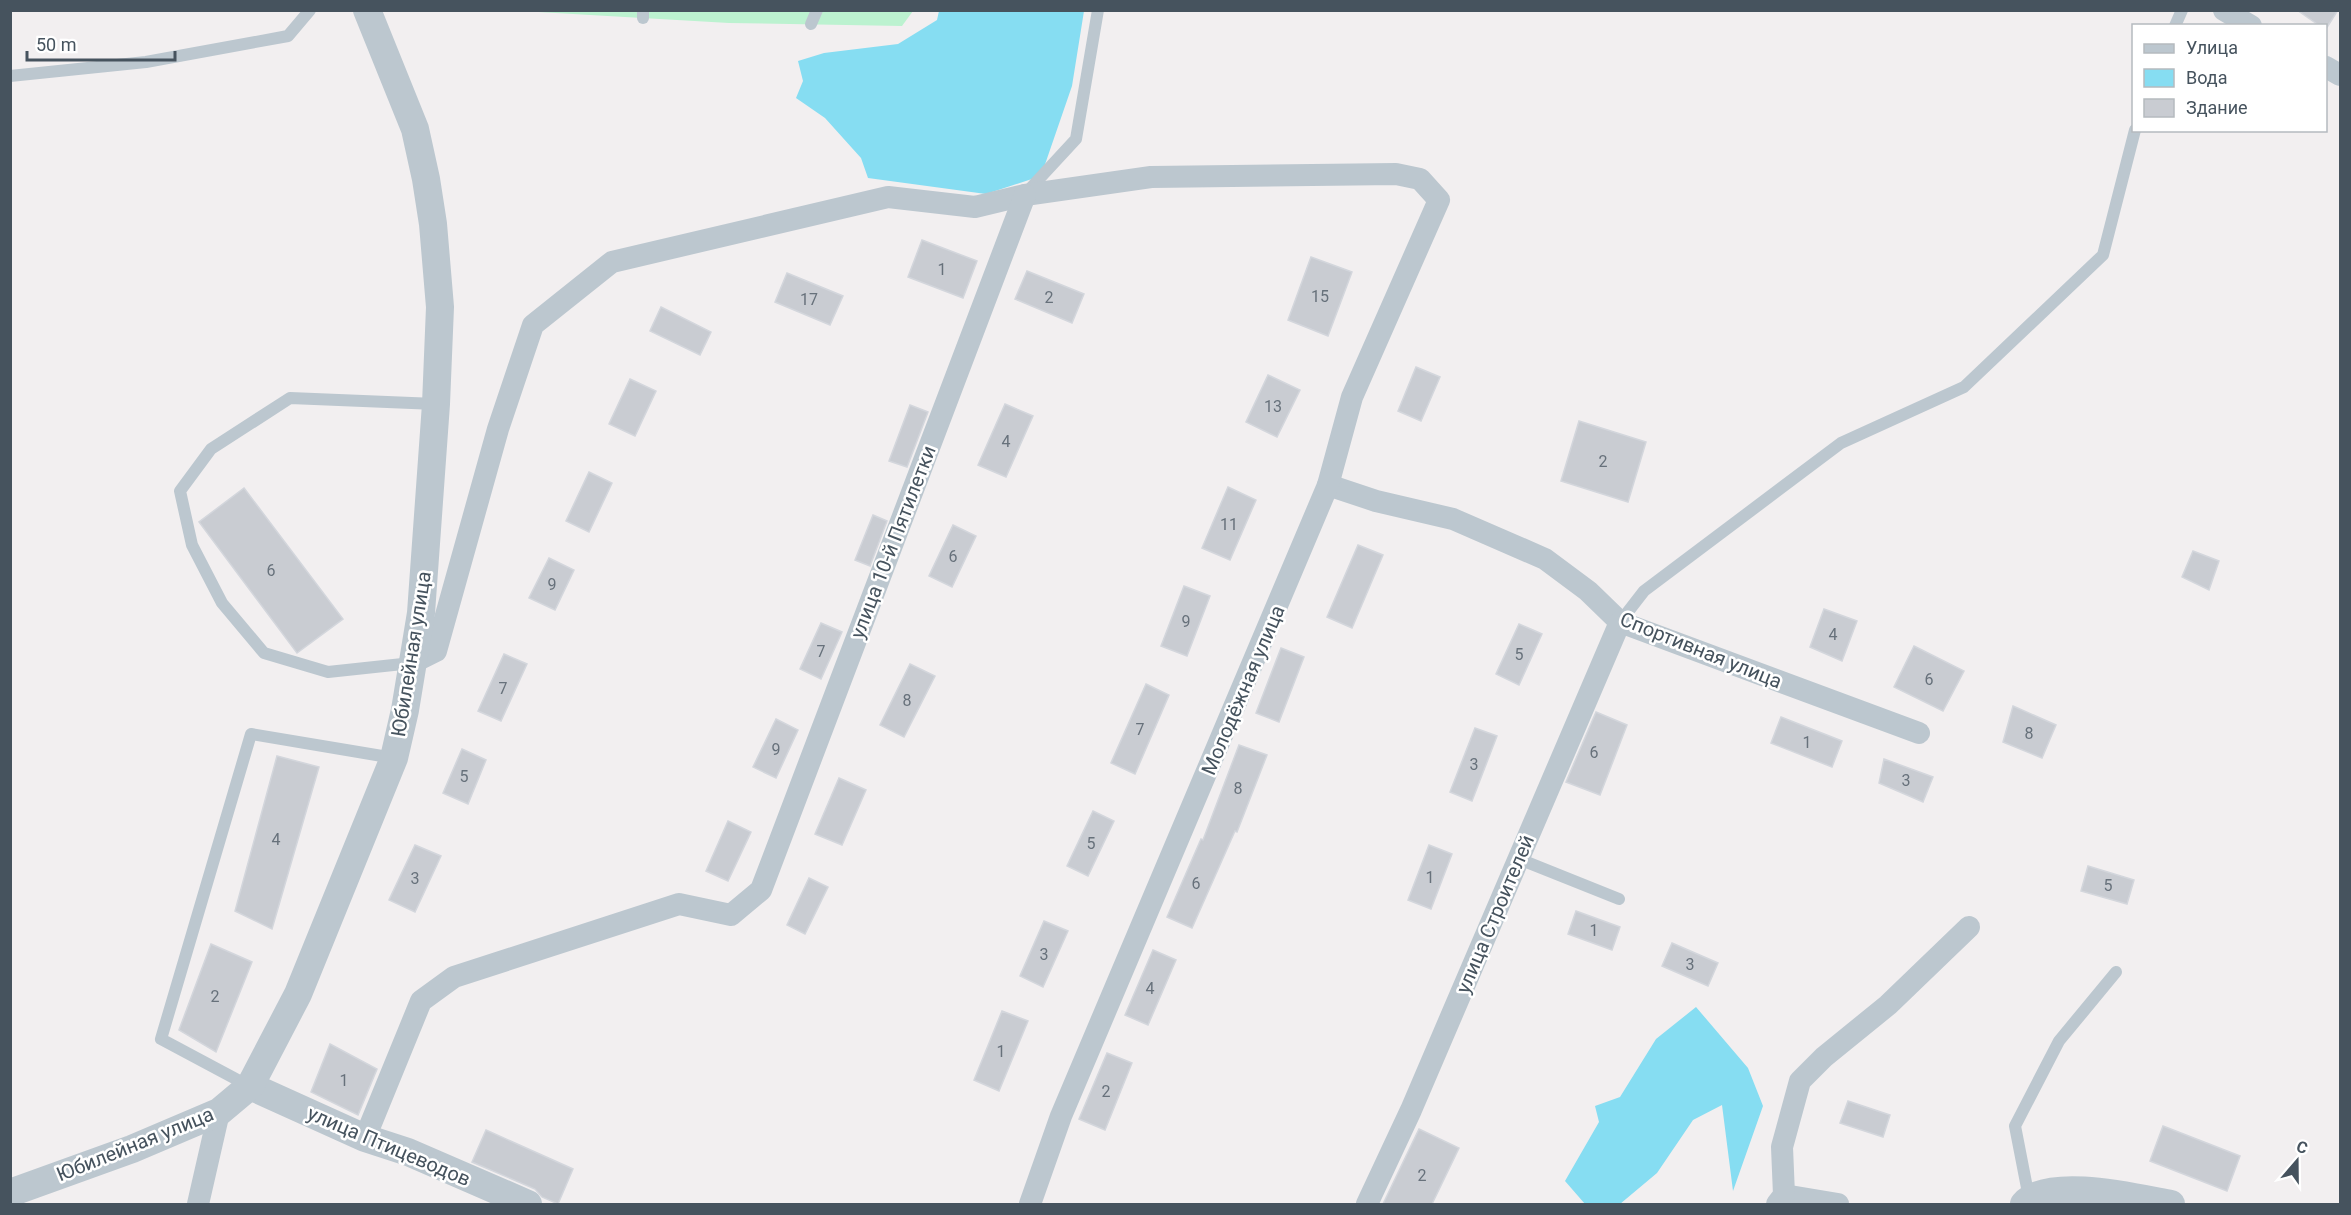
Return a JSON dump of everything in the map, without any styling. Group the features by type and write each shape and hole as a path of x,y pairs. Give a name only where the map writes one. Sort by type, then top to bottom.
{"street":[{"name":"Юбилейная улица","path":"10,1193 132,1149 219,1112 250,1086 298,994 394,758 405,710 422,603 436,404 440,307 433,224 415,129 367,10"},
{"path":"2224,10 2248,24"},
{"name":"Молодёжная улица","path":"1025,195 1151,177 1396,174 1420,179 1439,200 1352,397 1328,485 1061,1116 1030,1204"},
{"path":"412,663 436,651 498,429 533,325 612,262 888,197 975,207 1025,195"},
{"name":"улица 10-й Пятилетки","path":"365,1138 422,1001 454,977 678,904 731,915 761,890 1025,195"},
{"name":"Спортивная улица","path":"1328,485 1376,501 1453,519 1545,559 1588,591 1620,622 1919,734"},
{"name":"улица Строителей","path":"1367,1204 1412,1110 1620,622"},
{"path":"1838,1204 1780,1200 1782,1147 1800,1081 1824,1057 1888,1005 1969,927"},
{"name":"улица Птицеводов","path":"250,1086 365,1138 408,1152 528,1204"},
{"path":"198,1204 219,1112"},
{"path":"2026,1201 2062,1190 2119,1194 2171,1204"}],"lane":[{"path":"10,76 146,62 288,36 310,10"},
{"path":"812,24 817,10"},
{"path":"1025,195 1076,139 1098,10"},
{"path":"2176,24 2182,10"},
{"path":"1620,622 1644,591 1841,443 1964,387 2103,255 2134,132"},
{"path":"412,663 328,672 264,653 222,603 192,545 180,491 211,449 290,398 436,404"},
{"path":"250,1086 161,1039 251,734 394,758"},
{"path":"1519,859 1620,899"},
{"path":"2026,1201 2015,1126 2059,1041 2116,972"}],"green space":[{"path":"521,11 913,11 902,26 729,23"}],"water":[{"path":"939,11 1084,11 1072,86 1041,176 986,194 868,178 861,158 825,118 796,98 803,81 798,61 824,53 898,44 937,20"},
{"path":"1696,1007 1748,1068 1763,1106 1733,1191 1722,1105 1693,1120 1657,1173 1620,1204 1585,1204 1565,1181 1599,1122 1595,1106 1620,1097 1656,1039"}],"building":[{"path":"2297,10 2338,10 2327,27 2327,24 2317,24"},
{"path":"922,240 977,261 963,298 908,277"},
{"path":"1311,257 1352,272 1328,336 1288,320"},
{"path":"1027,271 1084,294 1072,323 1015,299"},
{"path":"787,273 843,296 830,325 775,302"},
{"path":"661,307 711,332 700,355 650,331"},
{"path":"1416,367 1440,377 1421,421 1398,411"},
{"path":"1268,375 1300,390 1277,437 1246,422"},
{"path":"630,379 656,391 635,436 609,424"},
{"path":"1005,404 1033,416 1006,477 978,465"},
{"path":"910,405 928,412 907,467 889,461"},
{"path":"1579,421 1646,442 1628,502 1561,481"},
{"path":"589,472 612,483 589,532 566,521"},
{"path":"1228,487 1256,500 1230,560 1202,548"},
{"path":"244,488 343,619 297,653 199,522"},
{"path":"873,515 887,521 870,566 855,560"},
{"path":"953,525 976,536 952,587 929,576"},
{"path":"1358,545 1383,555 1352,628 1327,617"},
{"path":"2193,551 2219,561 2209,590 2182,577"},
{"path":"549,558 574,570 555,610 529,598"},
{"path":"1184,586 1210,596 1187,656 1161,646"},
{"path":"1824,609 1857,621 1842,661 1810,647"},
{"path":"821,623 842,632 821,679 800,669"},
{"path":"1519,624 1542,634 1519,685 1496,674"},
{"path":"1914,646 1964,671 1943,711 1894,687"},
{"path":"1281,648 1304,657 1279,722 1256,713"},
{"path":"504,654 527,664 501,721 478,711"},
{"path":"910,664 935,676 904,737 880,725"},
{"path":"1146,684 1169,695 1135,774 1111,763"},
{"path":"2013,706 2056,725 2042,758 2003,742"},
{"path":"1596,712 1627,725 1600,795 1566,782"},
{"path":"1781,717 1842,741 1832,767 1771,743"},
{"path":"776,719 798,730 776,778 753,767"},
{"path":"1475,728 1497,736 1472,801 1450,792"},
{"path":"1239,745 1267,755 1237,832 1235,831 1192,928 1167,917 1201,839 1203,840"},
{"path":"462,749 486,760 468,804 443,793"},
{"path":"277,756 319,767 272,929 235,911"},
{"path":"1884,759 1933,777 1923,802 1879,783"},
{"path":"839,778 866,790 842,845 815,834"},
{"path":"1093,811 1114,821 1088,876 1067,866"},
{"path":"728,821 751,832 728,881 706,871"},
{"path":"415,845 441,856 415,912 389,900"},
{"path":"1429,845 1452,854 1431,909 1408,900"},
{"path":"2088,866 2134,880 2127,904 2081,891"},
{"path":"809,878 828,887 805,934 787,925"},
{"path":"1576,911 1620,927 1612,950 1568,934"},
{"path":"1044,921 1068,931 1043,987 1020,976"},
{"path":"1672,943 1718,963 1708,986 1662,966"},
{"path":"211,944 252,962 216,1052 179,1030"},
{"path":"1153,950 1176,960 1148,1025 1125,1015"},
{"path":"1002,1011 1028,1021 999,1091 974,1080"},
{"path":"330,1044 377,1069 358,1115 311,1092"},
{"path":"1107,1053 1132,1063 1105,1130 1079,1119"},
{"path":"1848,1101 1890,1115 1883,1137 1840,1123"},
{"path":"2163,1126 2240,1156 2227,1191 2150,1161"},
{"path":"1419,1129 1459,1148 1432,1204 1383,1204"},
{"path":"486,1130 573,1169 558,1204 542,1197 535,1189 472,1162"}]}
